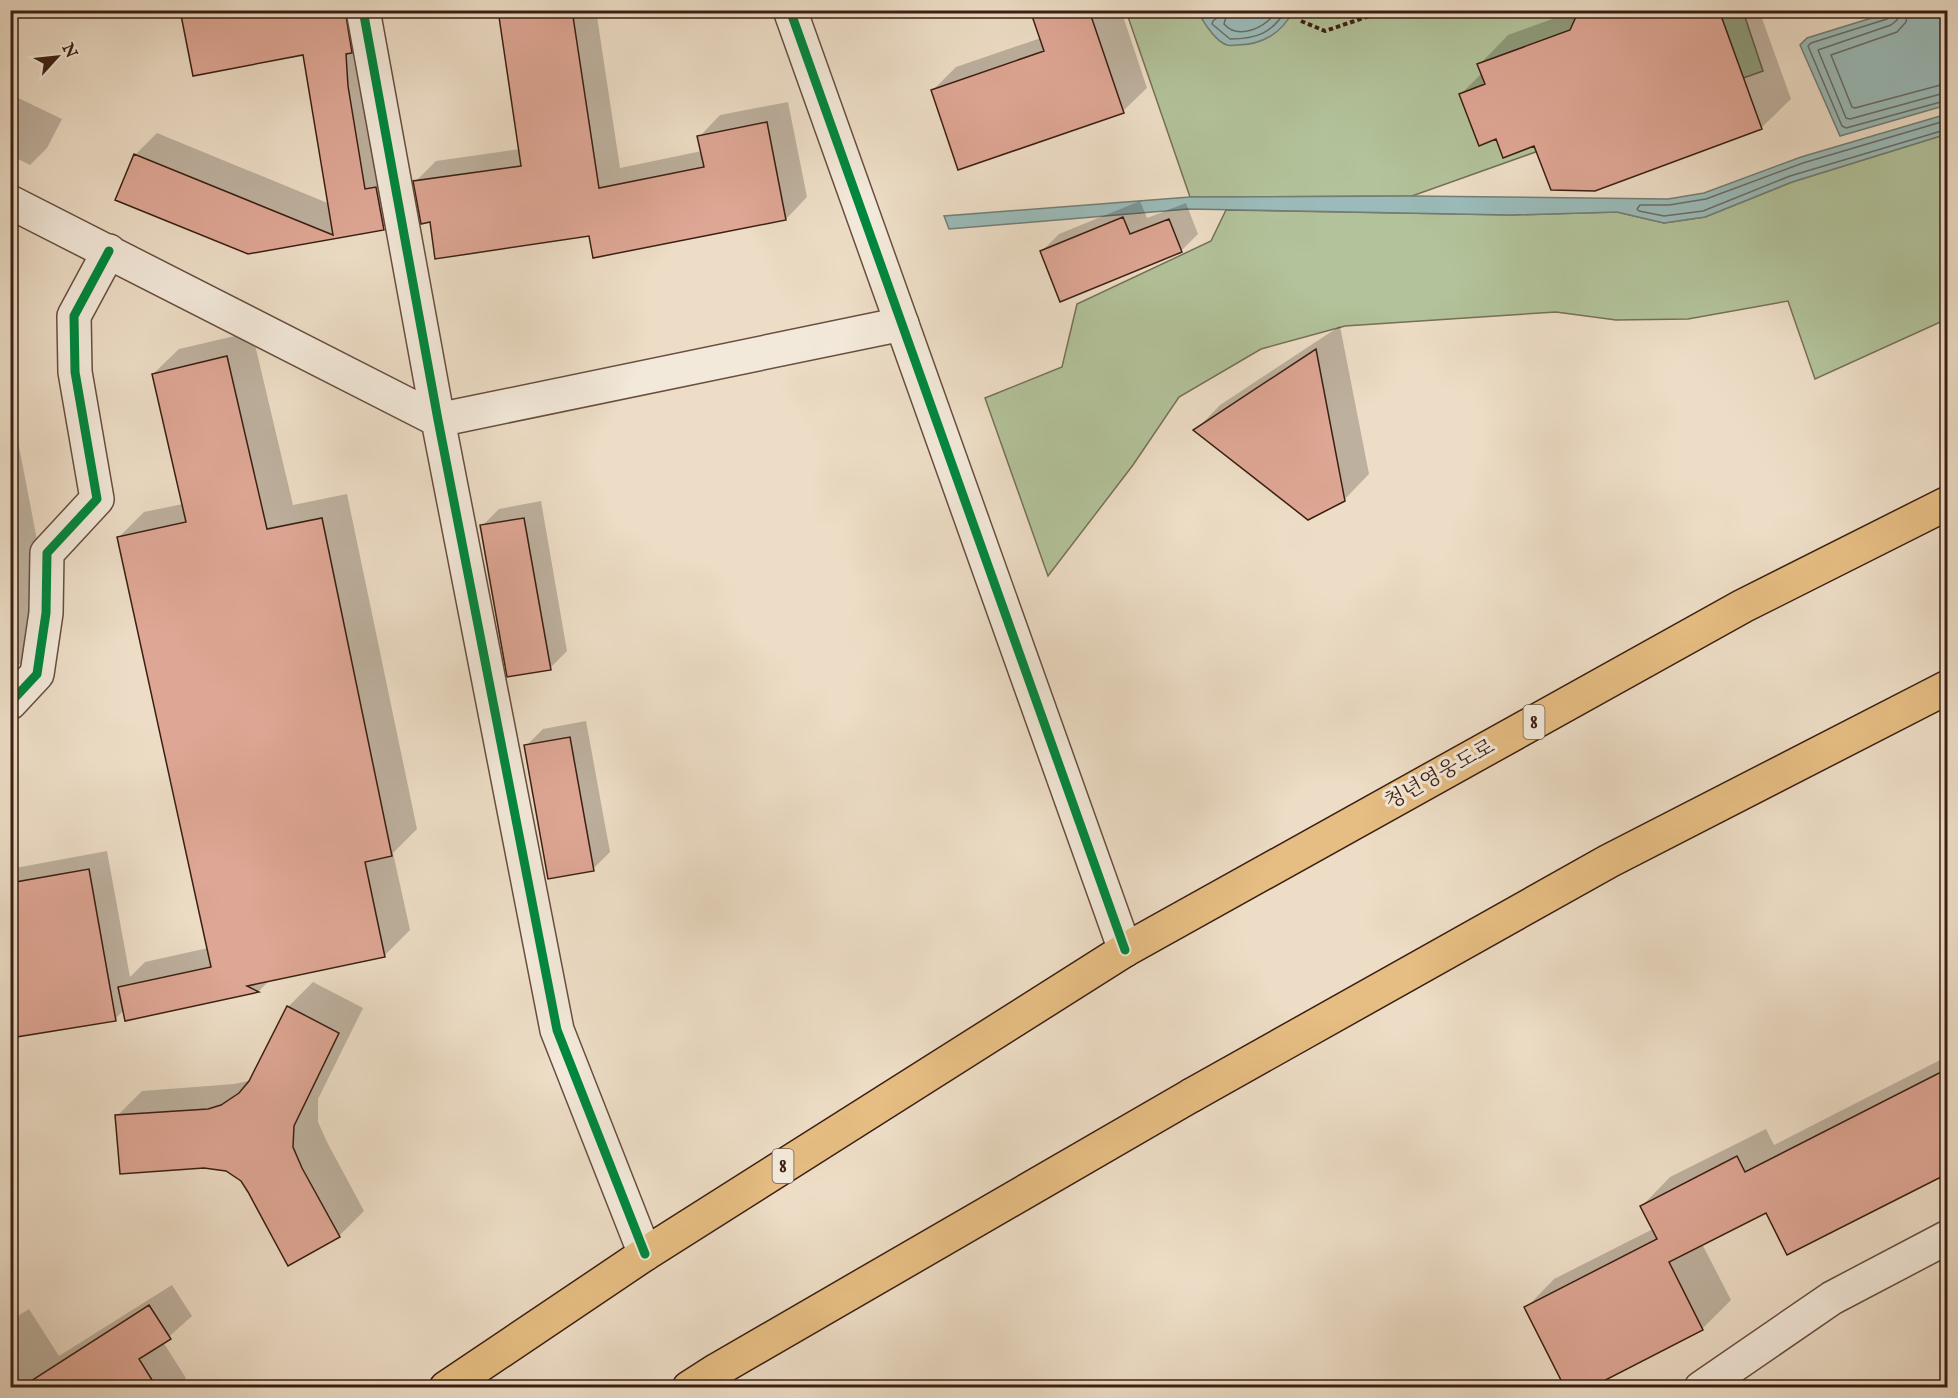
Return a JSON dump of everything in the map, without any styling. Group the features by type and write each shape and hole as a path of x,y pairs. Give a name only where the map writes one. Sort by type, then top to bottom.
{"main road":[{"name":"청년영웅도로","path":"1125,950 1732,612 1947,503"},
{"path":"689,1388 1192,1095 1609,861 1947,687"},
{"name":"8","path":"446,1388 645,1254 1125,950"}],"street":[{"path":"363,10 438,420 557,1030 645,1254"},
{"path":"790,10 1125,950"},
{"path":"10,202 438,420 902,324"},
{"path":"10,703 37,674 46,613 47,553 97,500 75,372 74,316 109,251"},
{"path":"1701,1388 1832,1298 1947,1237"}],"path":[{"path":"1301,21 1325,31 1387,10"}],"green space":[{"path":"1126,11 1743,11 1763,71 1412,196 1190,197"},
{"path":"1947,134 1947,319 1815,379 1788,301 1688,319 1616,320 1556,312 1345,326 1261,349 1179,397 1133,465 1048,576 985,398 1062,367 1077,304 1211,241 1226,210 1511,215 1617,212 1664,223 1705,217 1792,182"}],"water":[{"path":"1217,11 1293,11 1283,26 1263,40 1255,43 1227,45 1216,38 1202,19"},
{"path":"1894,11 1947,11 1947,105 1840,136 1800,45 1807,38"},
{"path":"1947,114 1947,134 1792,182 1705,217 1664,223 1617,212 1511,215 1188,209 949,229 944,216 1190,197 1412,196 1668,199 1704,193 1801,157"}],"building":[{"path":"180,10 345,10 352,53 346,54 348,86 365,189 376,187 384,230 248,254 115,200 134,154 333,235 303,55 193,76"},
{"path":"498,10 572,10 599,188 704,167 697,136 767,122 786,220 593,258 589,236 435,259 430,222 421,224 413,181 521,166"},
{"path":"1030,10 1089,10 1124,113 958,170 931,90 1044,51"},
{"path":"1579,10 1719,10 1762,129 1595,191 1551,190 1534,146 1503,158 1496,139 1479,146 1459,94 1485,84 1477,64 1570,30"},
{"path":"1123,217 1130,234 1169,219 1182,252 1060,302 1040,251"},
{"path":"1316,349 1345,501 1308,520 1193,430"},
{"path":"227,356 267,529 322,518 392,856 365,862 385,957 247,986 259,992 125,1021 118,987 211,967 117,537 186,522 152,374"},
{"path":"524,518 551,670 507,677 480,525"},
{"path":"570,737 594,871 548,879 524,745"},
{"path":"89,869 116,1021 10,1038 10,883"},
{"path":"287,1006 339,1033 294,1126 293,1147 340,1237 288,1266 241,1181 226,1171 204,1168 120,1174 115,1115 208,1109 221,1105 239,1093 249,1081"},
{"path":"1947,1069 1947,1174 1787,1255 1766,1213 1669,1262 1703,1330 1590,1388 1565,1388 1524,1307 1657,1239 1640,1206 1737,1156 1745,1172"},
{"path":"149,1305 171,1339 139,1359 157,1388 20,1388"}],"cycle path":[{"path":"363,10 438,420 557,1030 645,1254"},
{"path":"790,10 1125,950"},
{"path":"10,703 37,674 46,613 47,553 97,499 75,372 74,316 109,251"}]}
